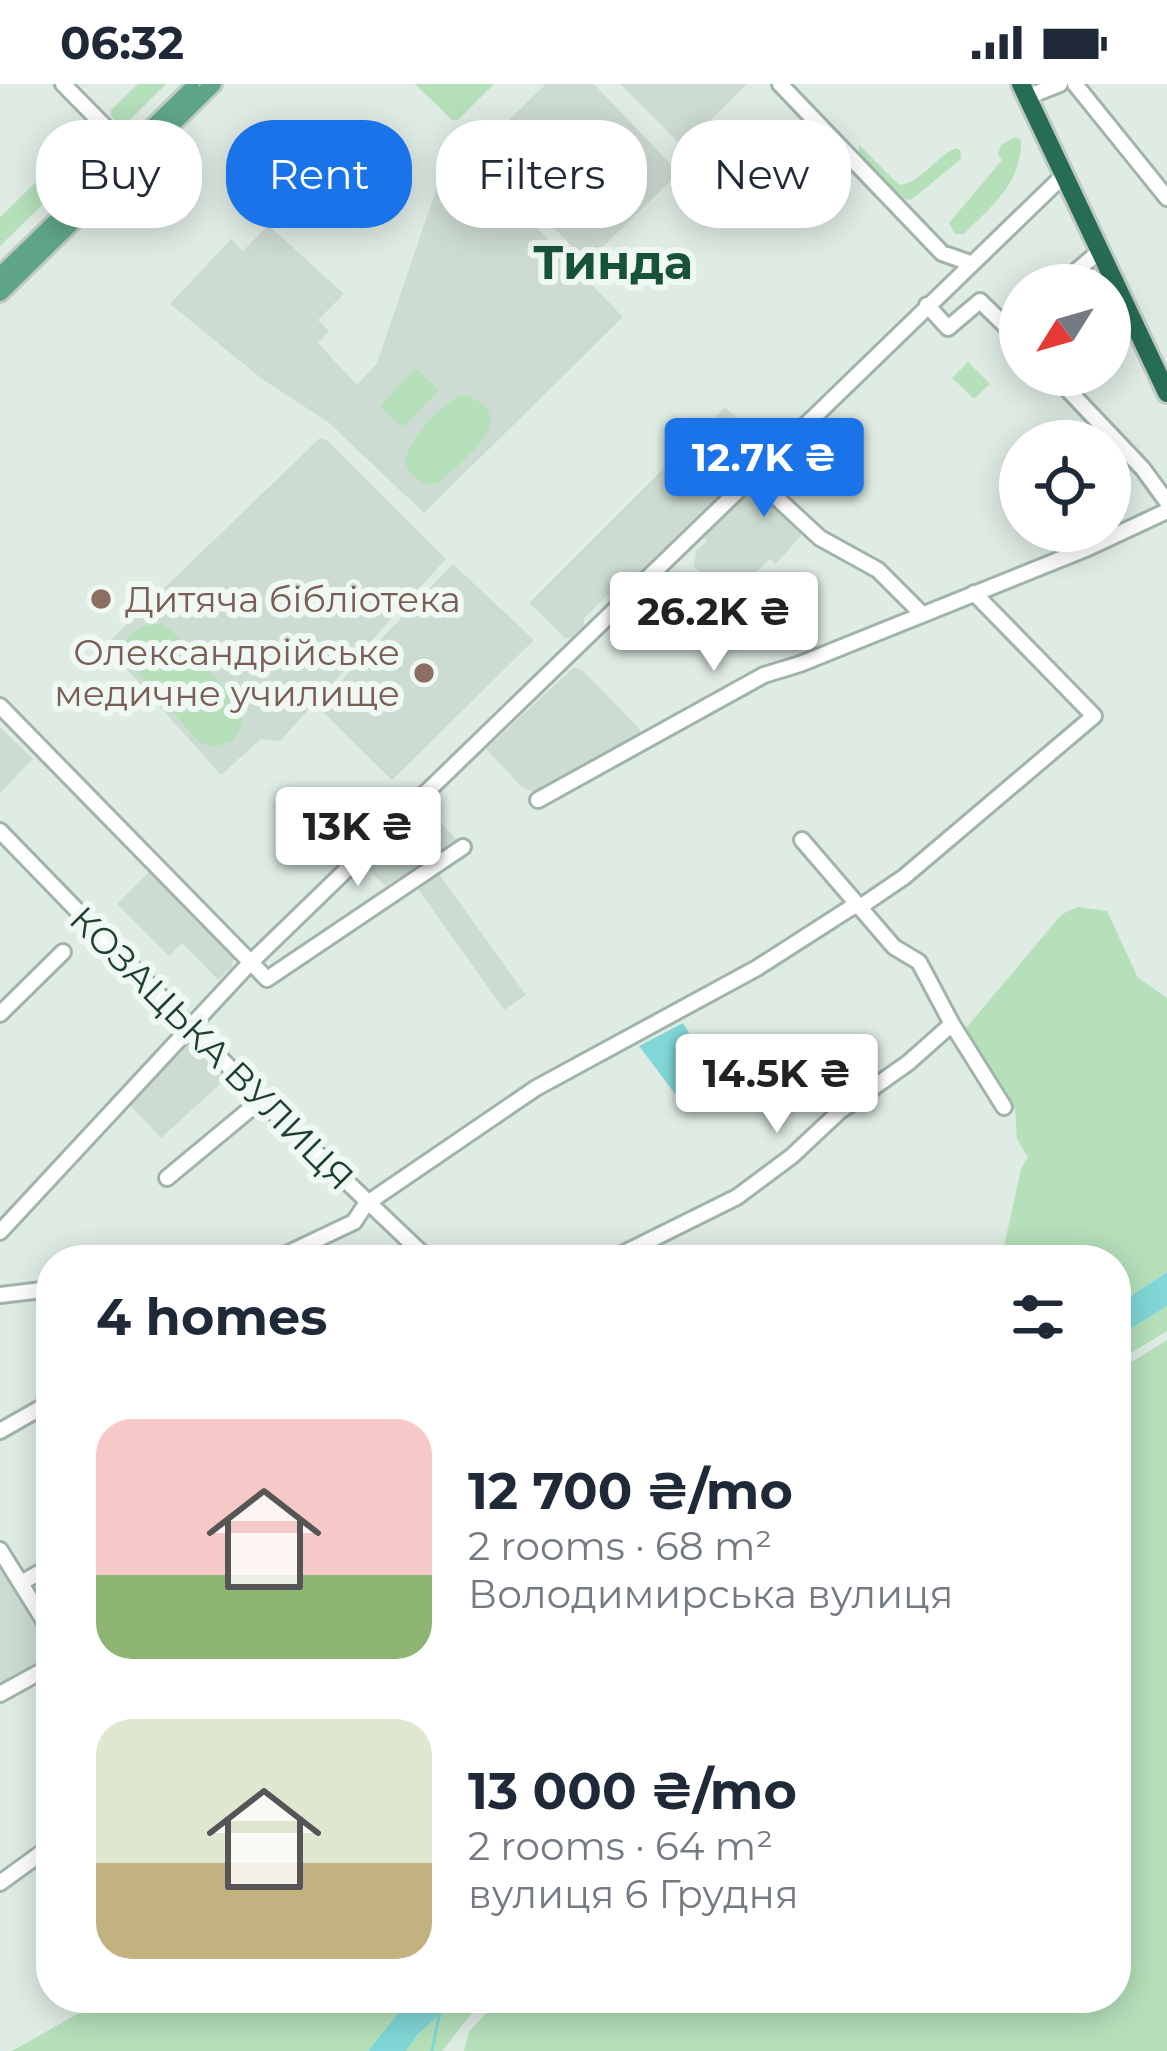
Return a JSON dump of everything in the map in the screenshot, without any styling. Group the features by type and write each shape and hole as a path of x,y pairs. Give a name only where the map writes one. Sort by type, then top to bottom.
{"highway":[{"path":"1024,90 1167,392"}],"main road":[{"path":"165,120 197,84"},
{"path":"172,120 213,84"},
{"path":"0,276 53,228"},
{"path":"0,293 63,228"}],"street":[{"path":"62,84 98,120"},
{"path":"781,84 942,253 970,263"},
{"path":"1024,90 1060,84"},
{"path":"1075,84 1167,198"},
{"path":"0,1232 249,964 1065,174"},
{"path":"1085,264 1101,250"},
{"path":"926,305 948,328 980,301 999,313"},
{"path":"538,800 764,675 1088,548 1167,507 1143,469 1074,396"},
{"path":"752,475 820,538 878,570 921,613"},
{"path":"307,1245 354,1222 366,1204 536,1088 688,1008 852,907 860,907 904,877 1094,716 974,593"},
{"path":"0,706 267,979 463,847"},
{"name":"КОЗАЦЬКА ВУЛИЦЯ","path":"0,831 261,1100 412,1245"},
{"path":"802,841 894,947 919,962 1004,1107"},
{"path":"0,1014 62,952"},
{"path":"640,1245 737,1197 952,1024"},
{"path":"167,1178 261,1100"},
{"path":"0,1295 36,1291"},
{"path":"0,1431 36,1411"},
{"path":"0,1550 36,1608"},
{"path":"21,1583 36,1575"},
{"path":"0,1694 36,1674"},
{"path":"0,1882 36,1857"}],"shaded area":[{"path":"546,84 594,84 628,120 509,120"},
{"path":"620,84 747,84 710,120 671,120 671,135"},
{"path":"647,139 671,165 671,181 647,204"},
{"path":"436,190 436,228 537,228 623,317 424,513 328,422 262,379 170,304 231,239 243,251 265,228 271,228 344,294 318,320 329,331 318,343 357,385 377,363"},
{"path":"555,228 622,228 587,262"},
{"path":"725,407 762,443 764,451 620,591 612,591 584,618 584,625 571,638 565,638 529,603"},
{"path":"320,438 446,559 280,741 261,739 221,775 105,645"},
{"path":"757,487 802,534 776,564 770,559 724,602 694,566 696,551 706,542 705,535"},
{"name":"Олександрійське медичне училище","path":"453,564 534,640 392,780 317,706"},
{"path":"574,667 640,729 640,735 537,794 521,786 486,749"},
{"path":"0,727 33,759 0,793"},
{"path":"426,807 460,843 385,886 365,866"},
{"path":"151,870 234,956 232,966 218,980 182,943 169,956 117,904"},
{"path":"437,871 526,995 504,1010 416,886"},
{"path":"191,1038 230,1075 161,1138 127,1102"},
{"path":"0,1569 36,1625 36,1670 0,1691"}],"green space":[{"path":"138,84 166,84 130,120 115,120 111,110"},
{"path":"415,84 494,84 458,120 452,120"},
{"path":"1015,137 1021,140 1020,155 1011,181 964,234 955,234 949,223 1002,160 1001,145"},
{"path":"859,145 899,185 914,180 956,148 961,159 911,200 901,198 859,154"},
{"path":"36,182 36,211 0,246 0,217"},
{"path":"968,362 990,384 974,399 952,378"},
{"path":"416,368 439,390 403,428 380,406"},
{"path":"466,395 483,404 490,415 484,438 441,481 420,481 405,464 412,444 437,412"},
{"path":"160,624 171,630 239,704 243,723 232,742 210,747 199,742 125,659 125,643 132,632"},
{"path":"1078,907 1107,911 1138,978 1167,998 1167,1272 1131,1296 1131,1245 1004,1245 1021,1169 1028,1157 1017,1139 1015,1108 961,1034 1062,914"},
{"path":"1167,1306 1167,1331 1131,1353 1131,1329"},
{"path":"1167,1340 1167,2051 464,2051 469,2032 486,2013 1131,2013 1131,1363"},
{"path":"79,2013 398,2013 368,2051 12,2051"},
{"path":"441,2013 472,2013 442,2051 406,2051"}],"water":[{"path":"683,1023 720,1086 685,1107 639,1046"},
{"path":"1167,1272 1167,1306 1131,1329 1131,1296"},
{"path":"398,2013 441,2013 406,2051 368,2051"}],"waterway":[{"path":"432,2051 440,2013"}],"place":[{"name":"Дитяча бібліотека","path":"101,599"},
{"name":"Олександрійське медичне училище","path":"424,673"}],"district":[{"name":"Тинда","path":"613,262"}]}
